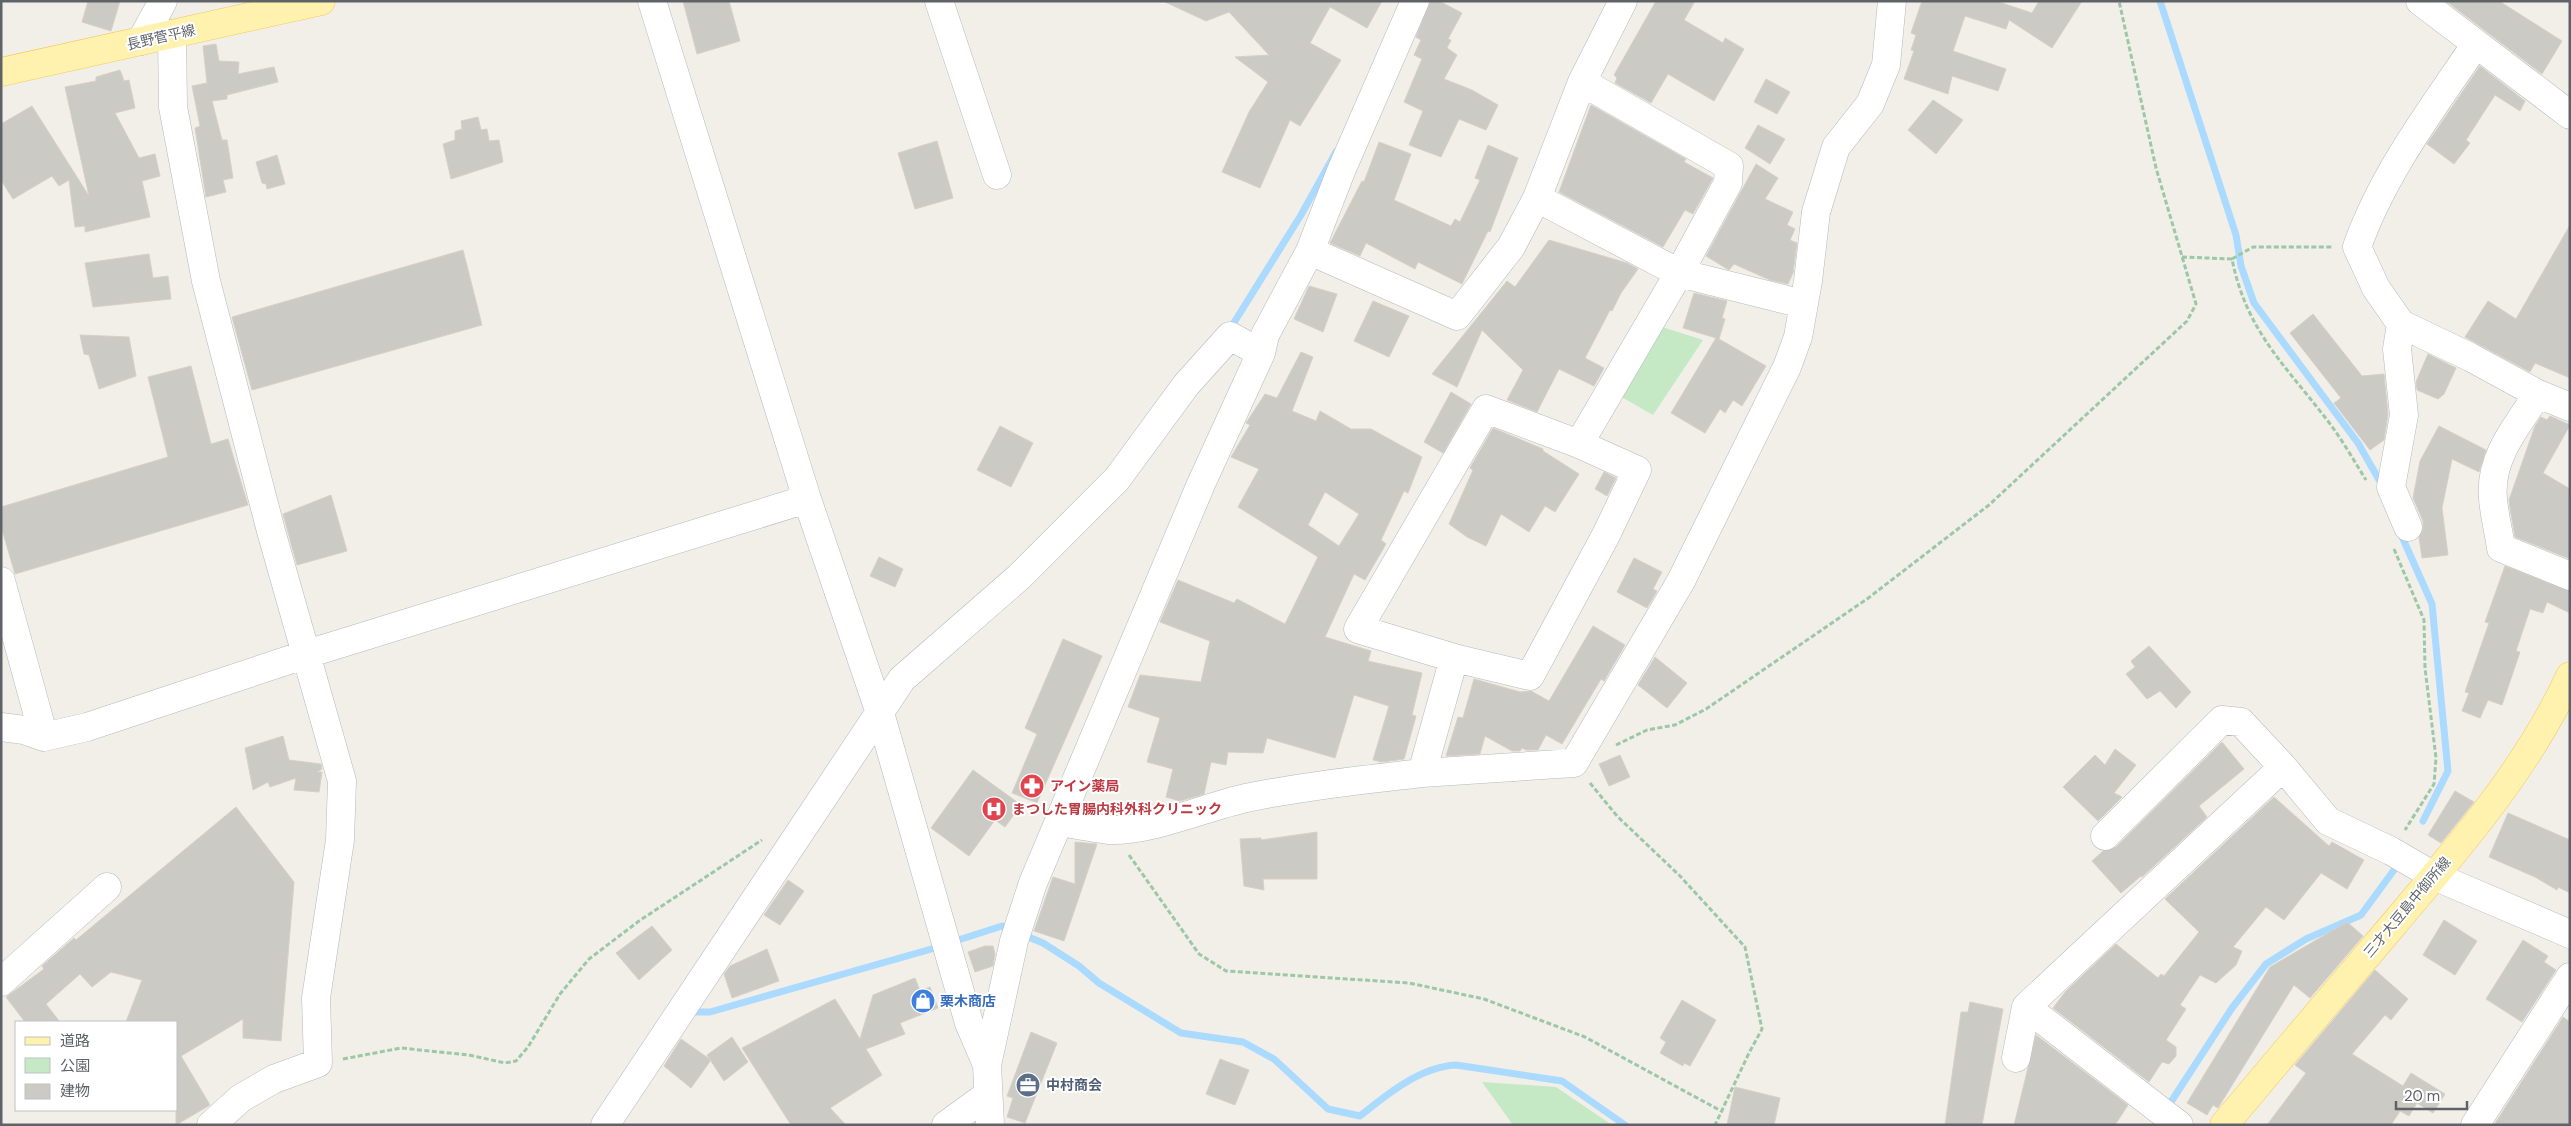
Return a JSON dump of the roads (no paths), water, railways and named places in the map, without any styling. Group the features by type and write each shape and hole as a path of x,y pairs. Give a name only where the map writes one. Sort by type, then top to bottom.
{"main road":[{"name":"長野菅平線","path":"1,72 321,1"},
{"name":"三才大豆島中御所線","path":"2224,1125 2434,876 2519,767 2558,703 2570,676"}],"street":[{"path":"141,42 163,1"},
{"path":"652,1 807,499 880,713 946,946 969,1022 986,1065"},
{"path":"939,1 997,175"},
{"path":"990,1125 986,1096 986,1065 1017,934 1033,883 1061,822 1201,484 1261,353 1265,335 1310,251 1341,171 1415,1"},
{"path":"1310,251 1457,316 1511,246 1537,198 1582,82 1623,1"},
{"path":"1061,822 1111,830 1174,820 1208,808 1246,798 1329,783 1422,773 1574,762 1681,581 1787,367 1798,337 1808,281 1816,212 1836,147 1870,104 1886,65 1892,1"},
{"path":"2420,1 2570,115"},
{"path":"172,34 173,107 206,281 271,531 308,654 342,781 340,840 316,998 318,1063 274,1079 241,1098 211,1125"},
{"path":"2476,44 2393,167 2368,217 2357,248 2376,288 2401,324 2470,357 2538,394 2570,407"},
{"path":"1579,444 1679,274 1728,184 1729,166 1582,82"},
{"path":"1537,198 1679,274 1803,304"},
{"path":"2400,534 2391,487 2404,415 2397,349 2401,324"},
{"path":"605,1125 902,679 1019,577 1117,480 1186,385 1230,336 1261,353"},
{"path":"2538,394 2502,449 2495,468 2493,497 2501,548 2570,576"},
{"path":"1486,409 1579,444 1637,470 1606,535 1530,676 1454,658 1358,629 1486,409"},
{"path":"1,728 24,730 44,737 86,727 308,654 807,499"},
{"path":"1,582 44,737"},
{"path":"1422,773 1454,658"},
{"path":"2105,836 2222,720 2241,722 2328,820 2391,851 2434,876 2570,934"},
{"path":"2016,1058 2026,1007 2282,767"},
{"path":"1,982 107,887"},
{"path":"2475,1125 2570,977"},
{"path":"2026,1007 2168,1117"},
{"path":"946,1125 986,1096"}],"waterway":[{"path":"2160,1 2236,235 2241,266 2254,303 2358,443 2382,485"},
{"path":"1230,329 1301,215 1336,152"},
{"path":"2399,530 2432,604 2448,771 2423,821"},
{"path":"2167,1108 2232,1008 2266,964 2306,939 2361,915 2394,870"},
{"path":"952,942 1002,926 1011,930"},
{"path":"1021,934 1043,943 1079,966 1099,983 1181,1033 1243,1042 1274,1059 1328,1109 1360,1116 1381,1099 1417,1076 1443,1067 1456,1065 1562,1081 1625,1125"},
{"path":"694,1012 710,1012 942,946"}],"place":[{"name":"アイン薬局","path":"1032,786"},
{"name":"まつした胃腸内科外科クリニック","path":"994,809"},
{"name":"栗木商店","path":"923,1001"},
{"name":"中村商会","path":"1028,1085"}]}
